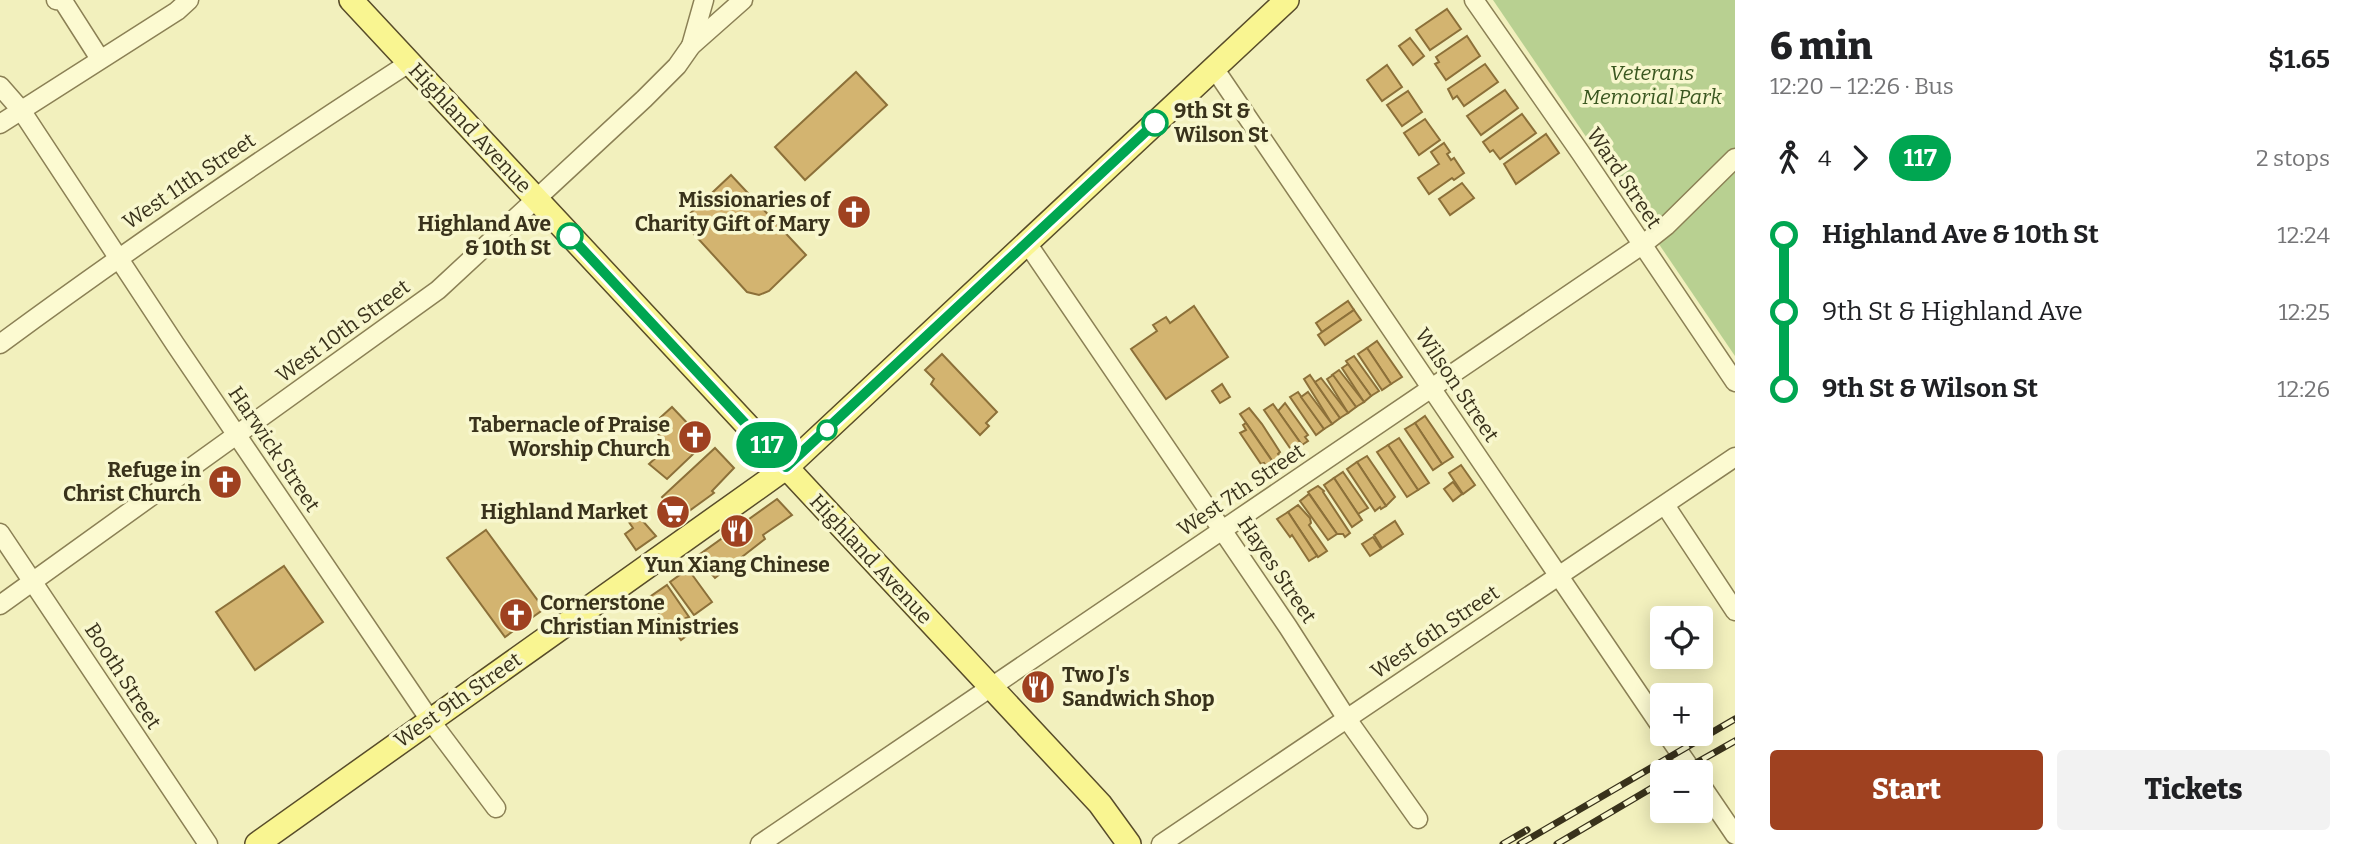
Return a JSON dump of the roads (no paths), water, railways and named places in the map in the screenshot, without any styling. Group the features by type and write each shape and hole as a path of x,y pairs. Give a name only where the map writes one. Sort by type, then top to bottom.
{"main road":[{"name":"Highland Avenue","path":"351,0 1100,804 1129,844"},
{"name":"West 9th Street","path":"257,844 786,467 1287,0"}],"street":[{"path":"56,0 63,1 100,59"},
{"path":"0,124 177,11 189,0"},
{"path":"691,46 704,0"},
{"name":"West 10th Street","path":"0,605 438,290 537,200 677,66 691,46 743,0"},
{"name":"Ward Street","path":"1474,0 1735,382"},
{"name":"West 11th Street","path":"0,344 119,257 295,137 410,63"},
{"name":"Wilson Street","path":"1214,68 1650,710"},
{"name":"Harwick Street","path":"0,86 21,110 237,436 430,720 496,808"},
{"name":"West 7th Street","path":"760,844 1642,245 1735,158"},
{"name":"Hayes Street","path":"1027,243 1289,627 1347,719 1418,818"},
{"name":"West 6th Street","path":"1161,844 1735,457"},
{"path":"1665,505 1735,611"},
{"name":"Booth Street","path":"0,533 208,844"},
{"path":"1713,803 1735,835"}],"railway":[{"path":"1520,844 1735,719"},
{"path":"1701,760 1735,741"},
{"path":"1557,844 1650,789"},
{"path":"1503,844 1527,830"}],"place":[{"name":"9th St & Wilson St","path":"1155,123"},
{"name":"Missionaries of Charity Gift of Mary","path":"854,212"},
{"name":"Highland Ave & 10th St","path":"570,236"},
{"name":"Tabernacle of Praise Worship Church","path":"695,437"},
{"name":"Refuge in Christ Church","path":"225,482"},
{"name":"Highland Market","path":"673,512"},
{"name":"Yun Xiang Chinese","path":"737,531"},
{"name":"Cornerstone Christian Ministries","path":"516,615"},
{"name":"Two J's Sandwich Shop","path":"1038,687"}],"park label":[{"name":"Veterans Memorial Park","path":"1652,85"}]}
